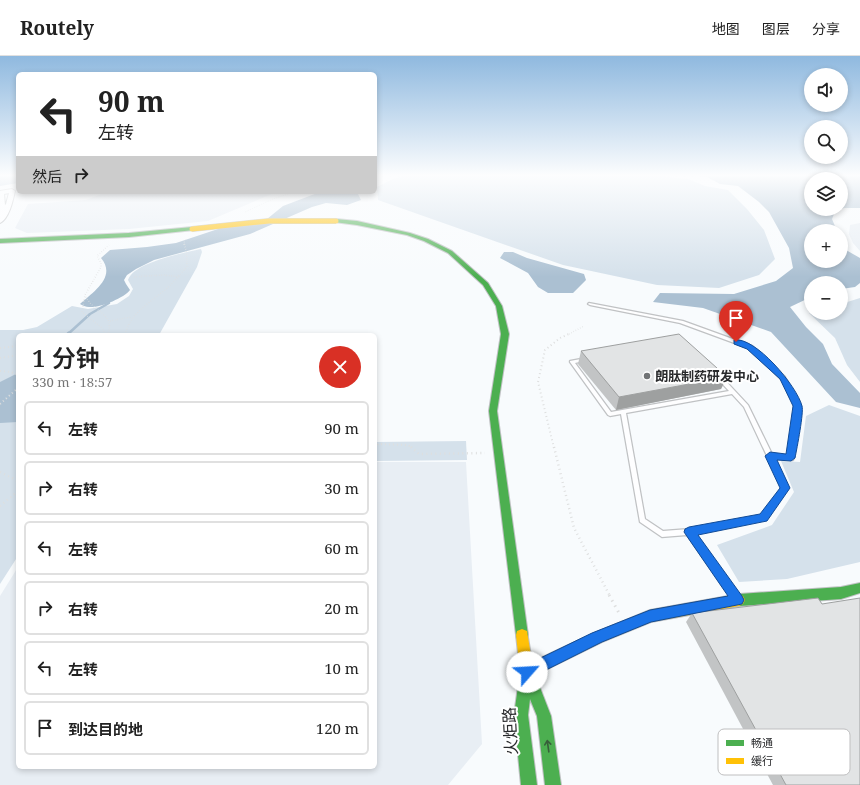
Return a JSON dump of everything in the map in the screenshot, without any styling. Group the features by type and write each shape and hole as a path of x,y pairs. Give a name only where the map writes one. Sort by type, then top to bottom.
{"street":[{"path":"0,221 6,209"},
{"path":"0,241 117,236 269,221 336,221 385,228 426,240 450,252 486,284 499,306 506,334 493,410 527,672 544,716 553,785"},
{"path":"527,672 597,638 650,616 738,600 841,593 860,588"},
{"name":"火炬路","path":"527,672 521,715 529,785"}],"lane":[{"path":"590,304 681,322 750,347 783,378 798,406 791,458 770,456"},
{"path":"595,357 572,362 610,414 733,392"},
{"path":"623,412 642,520 662,534 689,532 764,518 785,488 746,406 714,370"},
{"path":"689,532 738,600"}],"path":[{"path":"242,213 254,209"},
{"path":"106,333 104,329 82,312 85,295 101,267 101,263 97,256 117,236"},
{"path":"125,333 128,322 132,317 179,277 187,266 186,260 188,255 184,242 186,239"},
{"path":"134,277 156,275 179,277"},
{"path":"85,295 91,305 104,314 110,321 111,328 108,333"},
{"path":"110,321 132,317"},
{"path":"584,326 560,338 545,350 538,382 574,528 626,626"},
{"path":"0,348 16,346"},
{"path":"0,358 16,355"},
{"path":"0,371 16,374"},
{"path":"0,404 16,390"},
{"path":"377,445 378,444 408,445 419,454 498,453"},
{"path":"0,472 16,480"},
{"path":"0,506 16,493"}],"shaded area":[{"path":"25,209 236,209 208,221 129,229 27,233 15,228"},
{"path":"404,209 747,209 764,230 775,259 759,275 719,288 657,285 563,265"},
{"path":"860,223 860,251 853,243 849,234 850,225"},
{"path":"201,249 202,252 197,267 160,333 16,333 16,559 0,584 0,330 23,330 37,327 72,306 88,309 117,304 129,296 133,289 128,280 132,274 149,263"},
{"path":"860,298 860,382 847,365 835,338 816,320 848,320 848,302"},
{"path":"829,405 860,416 860,562 787,579 739,582 717,545 772,525 794,492 781,461 800,462 806,416"},
{"path":"466,441 467,460 377,461 377,442"},
{"path":"377,462 466,462 482,744 448,785 0,785 0,596 16,570 16,769 377,769"}],"water":[{"path":"279,209 307,209 250,234 154,260 127,275 124,280 130,290 123,296 111,302 94,307 88,307 80,304 97,289 105,278 105,265 101,258 110,250 176,243 227,226 267,219"},
{"path":"766,209 804,209 804,216 833,216 832,219 834,224 804,224 804,268 848,268 848,251 860,258 860,283 855,287 848,288 848,276 804,276 804,300 790,307 806,327 823,344 832,364 860,393 860,408 836,402 771,332 703,308 653,302 660,293 734,294 776,281 793,268 789,248"},
{"path":"504,252 513,252 527,258 584,274 586,280 573,293 548,293 538,287 528,273 500,258"},
{"path":"16,374 16,422 0,423 0,382"}],"building":[{"name":"朗肽制药研发中心","path":"679,334 727,377 619,397 581,351"},
{"path":"818,598 822,604 860,598 860,785 786,785 781,775 850,775 850,729 755,729 692,613"}],"waterway":[{"path":"69,333 90,314 109,303"}],"traffic: fast":[{"path":"336,221 357,223 408,234 426,240 450,252 486,284 499,306 505,334 493,411 522,635"},
{"path":"0,241 129,235 192,229"},
{"path":"739,600 841,593 860,588"},
{"path":"529,785 521,715 527,672 544,716 553,785"}],"traffic: slow":[{"path":"192,229 269,221 336,221"},
{"path":"522,635 527,672 597,638 650,616 739,600"}],"place":[{"name":"朗肽制药研发中心","path":"647,376"}],"route":[{"path":"527,672 597,638 650,616 738,600 689,532 764,518 785,488 770,456 791,458 798,406 783,378 750,347 736,342"}]}
